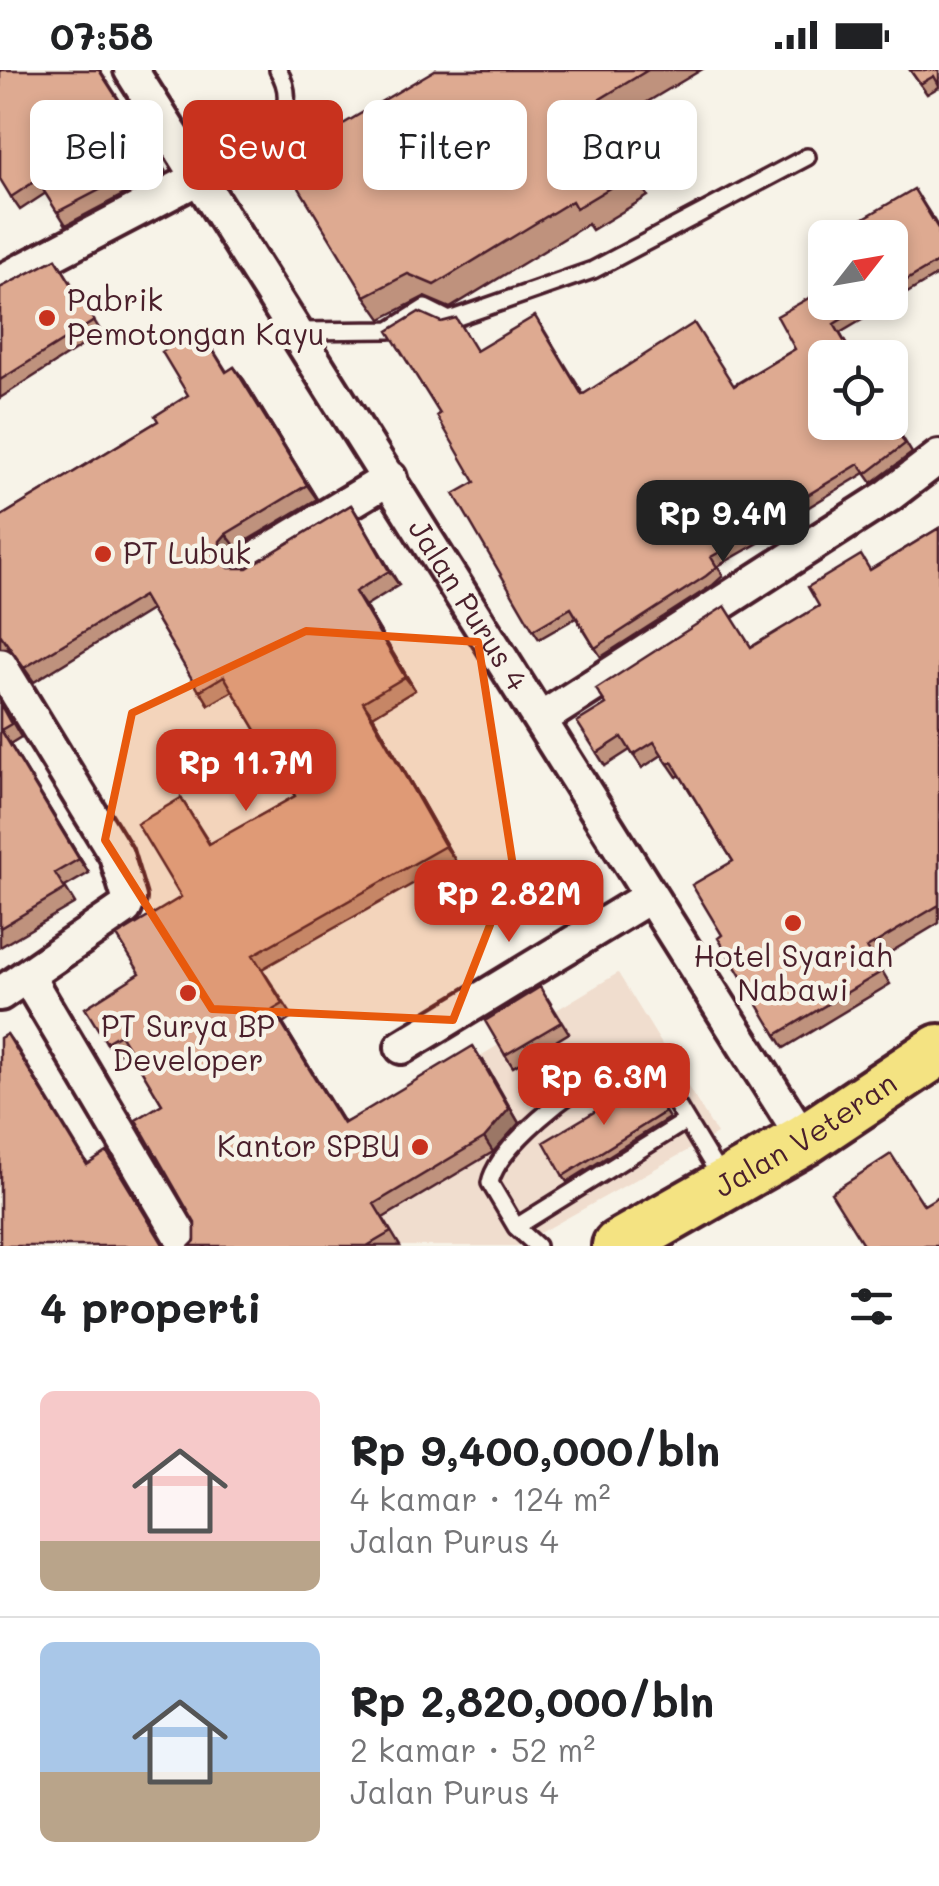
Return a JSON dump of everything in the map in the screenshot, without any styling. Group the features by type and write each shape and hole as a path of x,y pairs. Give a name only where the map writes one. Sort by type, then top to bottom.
{"main road":[{"name":"Jalan Veteran","path":"618,1246 804,1140 939,1050"}],"street":[{"name":"Jalan Purus 4","path":"132,70 183,150"},
{"path":"0,282 183,185"},
{"name":"Jalan Purus 4","path":"209,190 804,1140"},
{"path":"540,719 888,496 939,457"},
{"path":"246,564 390,478"},
{"path":"0,665 116,856 129,890 125,908 14,985 187,1246"},
{"path":"402,1048 649,897"}],"lane":[{"path":"278,70 286,100"},
{"path":"299,331 390,330 426,308 448,320 593,270 807,157"},
{"path":"538,1246 516,1227 490,1183 493,1168 510,1143 609,1070 639,1064 664,1084 725,1185"},
{"path":"516,1227 686,1121"}],"highlighted area":[{"path":"306,631 478,642 513,866 453,1020 212,1009 105,840 132,713"}],"shaded area":[{"path":"618,973 717,1134 517,1246 388,1246 329,1147"}],"building":[{"path":"0,70 99,70 118,100 30,100 30,185 11,197 0,179"},
{"path":"435,70 648,70 599,100 547,100 547,190 606,190 576,208 572,201 434,285 408,274 365,296 300,190 343,190 343,124 363,112 363,190 527,190 527,100 384,100"},
{"path":"910,70 939,70 939,85 934,76 920,84"},
{"path":"914,189 939,230 939,261 908,279 908,220 861,220"},
{"path":"43,190 99,190 57,212"},
{"name":"Pabrik Pemotongan Kayu","path":"56,259 94,321 0,380 0,288"},
{"path":"808,299 808,320 841,320 834,324 843,340 808,340 808,440 903,440 905,444 866,474 859,464 788,507 791,512 711,557 717,567 706,576 595,648 571,608 533,630 454,494 475,482 437,416 440,414 388,331 419,312 441,322 456,318 476,351 535,316 582,395 694,323 734,386 795,349 777,316"},
{"path":"200,329 226,372 234,367 307,485 226,534 220,541 220,560 229,568 247,568 351,505 389,571 355,592 405,677 363,702 445,846 253,955 283,1004 273,1010 343,1124 473,1046 509,1109 484,1138 374,1204 391,1232 367,1246 190,1246 195,1241 195,1223 136,1120 162,1104 120,1034 106,1042 85,1008 140,973 117,936 181,897 137,824 181,798 209,844 295,796 224,676 199,691 143,596 24,668 0,634 0,517 158,421 155,416 188,395 162,352"},
{"path":"939,528 939,905 867,948 881,972 776,1035 718,938 722,935 692,885 733,861 672,762 668,764 654,742 633,755 622,737 597,753 577,722 606,704 596,689 725,606 751,647 819,606 808,587 861,555 870,570"},
{"path":"0,704 11,724 1,730 79,859 55,873 65,889 0,928"},
{"path":"540,987 561,1022 505,1055 485,1021"},
{"path":"7,1034 87,1165 107,1152 164,1246 0,1246 0,1038"},
{"path":"646,1081 665,1112 563,1176 544,1142"},
{"path":"891,1154 924,1205 939,1196 939,1246 859,1246 863,1244 831,1193"}],"place":[{"name":"Pabrik Pemotongan Kayu","path":"47,318"},
{"name":"PT Lubuk","path":"103,554"},
{"name":"Hotel Syariah Nabawi","path":"793,923"},
{"name":"PT Surya BP Developer","path":"188,993"},
{"name":"Kantor SPBU","path":"420,1147"}]}
